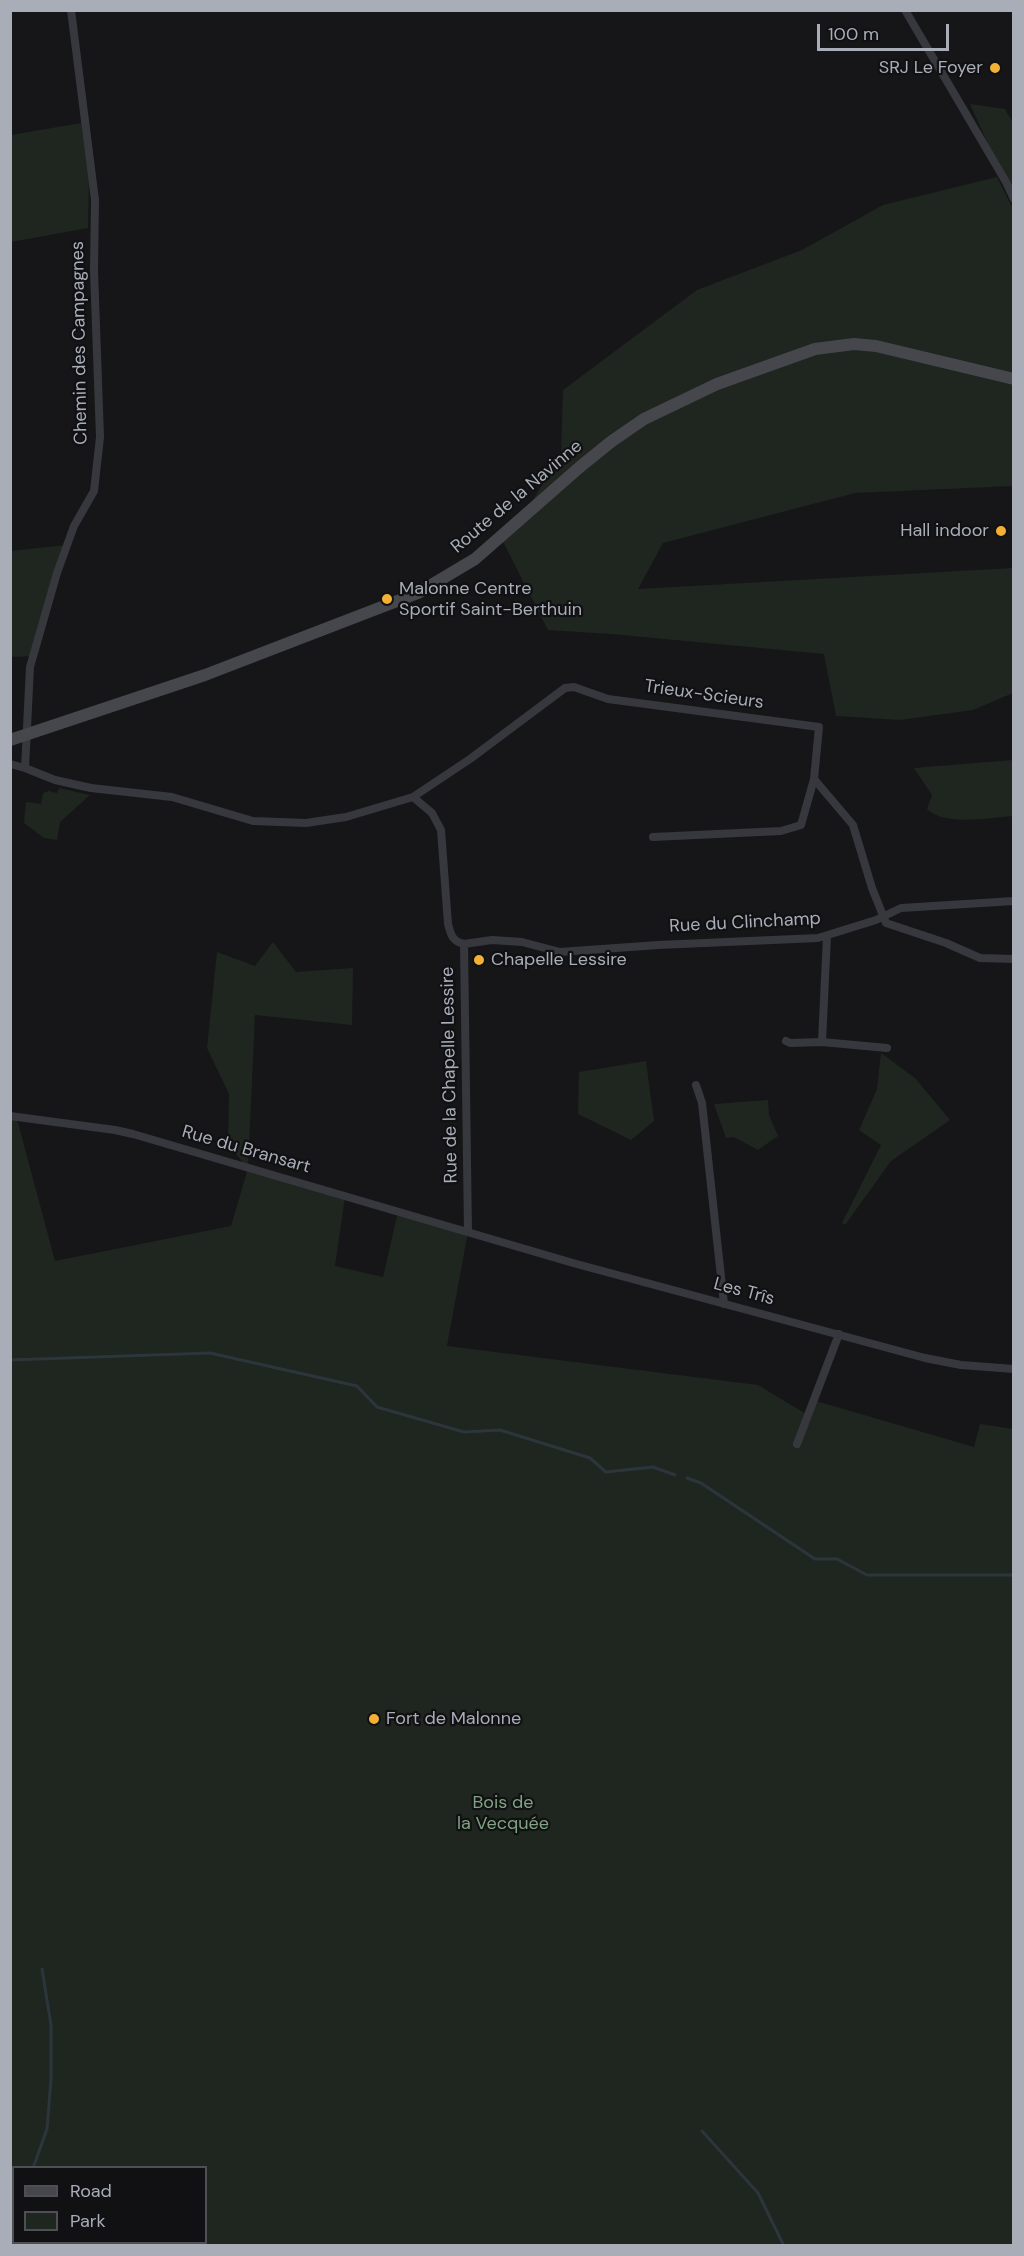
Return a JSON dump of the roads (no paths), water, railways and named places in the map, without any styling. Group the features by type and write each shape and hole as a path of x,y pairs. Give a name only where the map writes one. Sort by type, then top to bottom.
{"street":[{"name":"Chemin des Campagnes","path":"26,736 30,667 74,526 94,491 100,437 94,271 95,200 71,10"},
{"path":"905,10 1014,199"},
{"name":"Route de la Navinne","path":"10,740 280,648 418,593 475,559 612,441 644,420 717,384 815,349 854,344 876,346 1014,379"},
{"name":"Trieux-Scieurs","path":"413,797 470,759 565,688 573,687 608,699 819,727 814,779"},
{"path":"25,768 26,736"},
{"path":"10,764 55,780 91,788 172,797 253,821 274,823 306,823 346,817 413,797"},
{"path":"653,837 781,831 801,825 814,779"},
{"path":"814,779 853,825 872,888 886,923 946,943 980,958 1014,959"},
{"name":"Rue de la Chapelle Lessire","path":"413,797 432,813 441,830 448,924 452,938 464,944 468,1232"},
{"name":"Rue du Clinchamp","path":"464,944 492,940 522,942 560,952 818,938 876,920 901,908 1014,901"},
{"path":"822,1042 827,936"},
{"path":"786,1041 888,1048"},
{"path":"696,1085 702,1103 724,1304"},
{"name":"Rue du Bransart","path":"10,1116 124,1132 468,1232"},
{"name":"Les Trîs","path":"468,1232 925,1358 961,1365 1014,1369"},
{"path":"797,1444 838,1334"}],"waterway":[{"path":"10,1360 210,1353 357,1386 377,1407 464,1432 500,1430 590,1458 606,1472 653,1467 675,1475"},
{"path":"687,1478 701,1483 815,1559 837,1559 867,1575 1014,1575"},
{"path":"34,2166 47,2129 51,2079 51,2025 42,1969"},
{"path":"702,2131 758,2193 784,2246"}],"place":[{"name":"SRJ Le Foyer","path":"995,68"},
{"name":"Hall indoor","path":"1001,531"},
{"name":"Malonne Centre Sportif Saint-Berthuin","path":"387,599"},
{"name":"Chapelle Lessire","path":"479,960"},
{"name":"Fort de Malonne","path":"374,1719"}],"park label":[{"name":"Bois de la Vecquée","path":"503,1813"}]}
